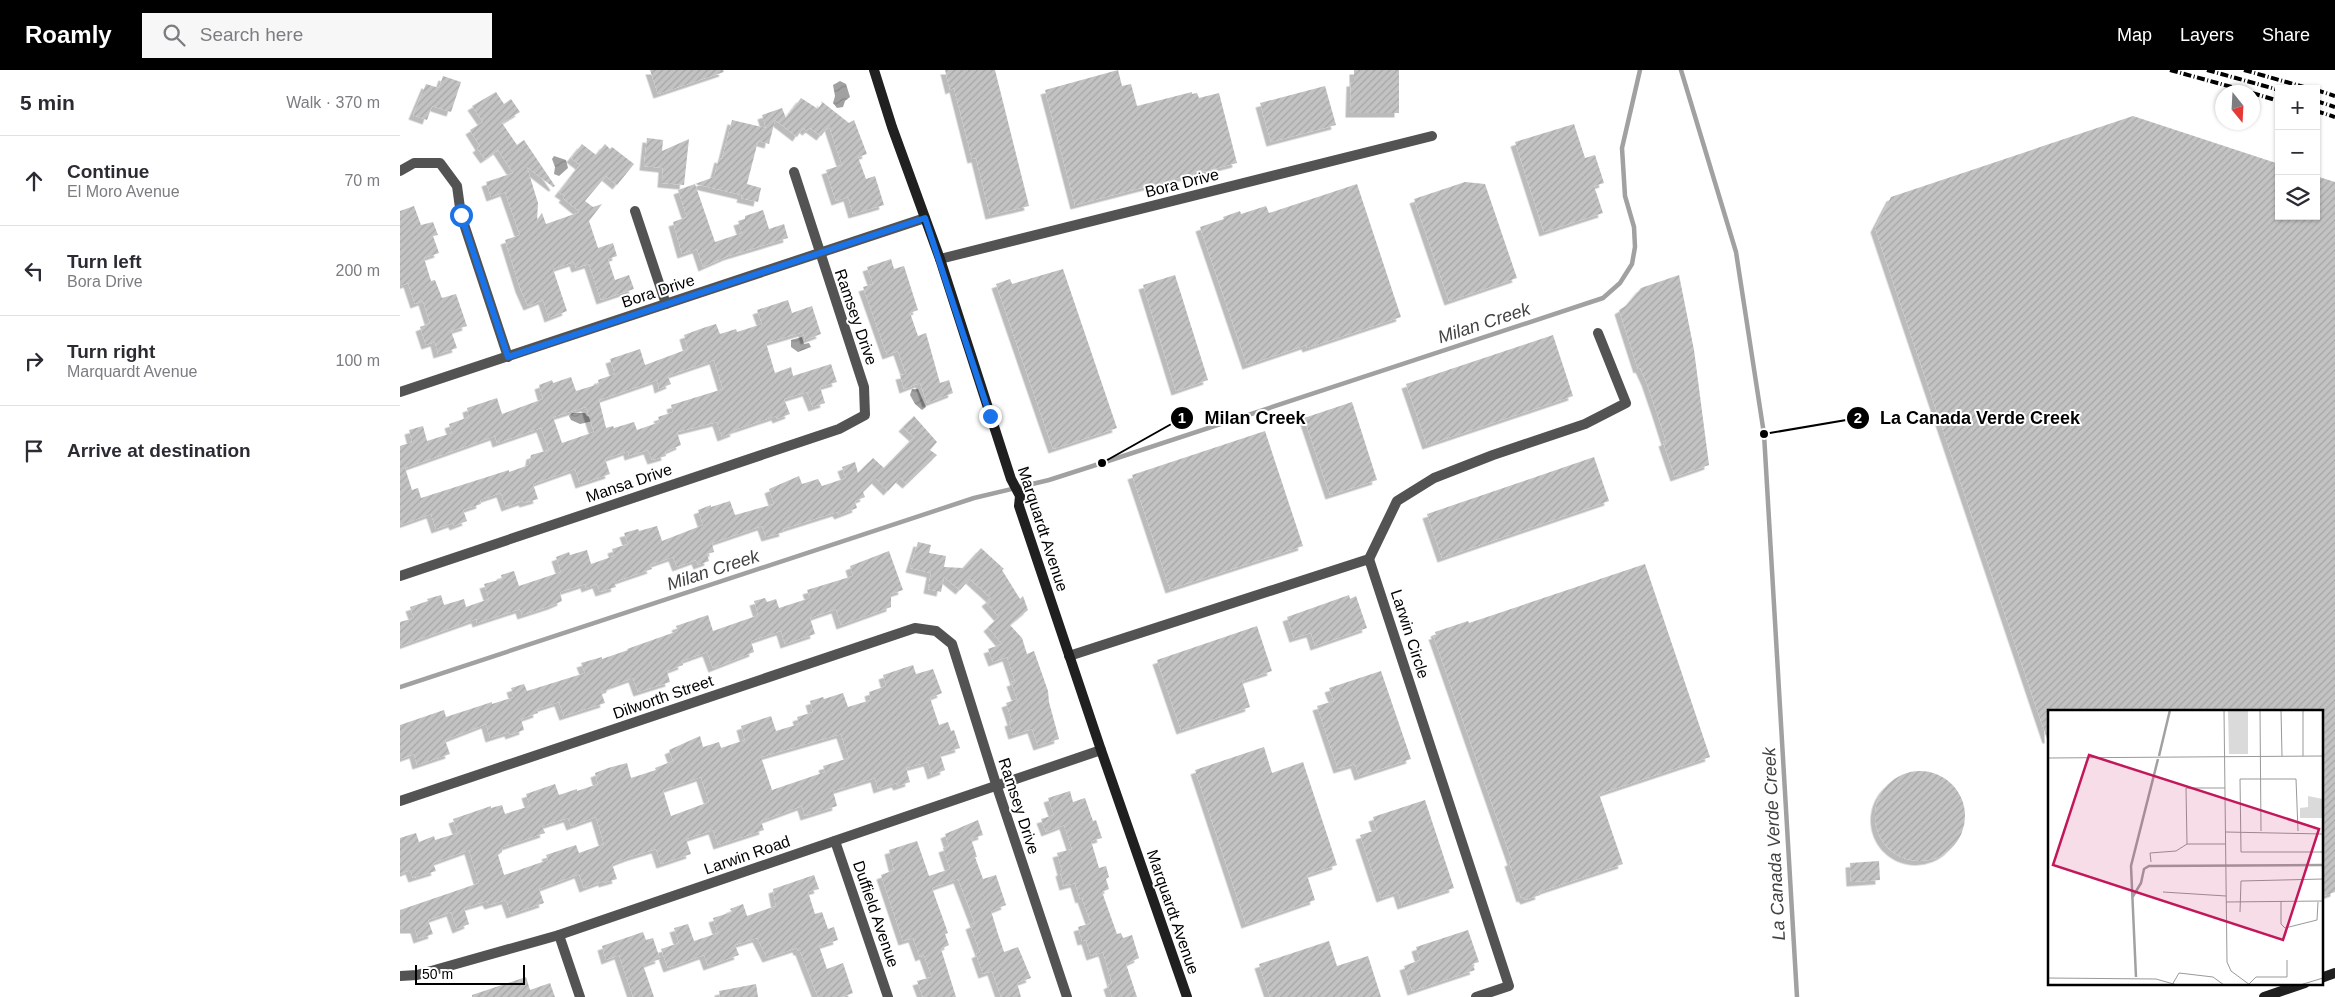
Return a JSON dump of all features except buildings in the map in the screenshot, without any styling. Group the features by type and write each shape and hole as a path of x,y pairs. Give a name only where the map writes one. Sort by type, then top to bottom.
{"street":[{"name":"Marquardt Avenue","path":"874,70 940,260 1011,479 1020,496 1019,506 1068,656 1187,997"},
{"name":"Bora Drive","path":"940,260 1432,136"},
{"path":"400,172 414,163 440,163 457,186 461,215 508,357"},
{"name":"Ramsey Drive","path":"794,172 864,387 866,415"},
{"path":"635,211 666,304"},
{"name":"Bora Drive","path":"400,392 925,218"},
{"path":"1068,656 1369,558 1397,501 1434,478 1484,458 1585,424 1626,403 1598,333"},
{"name":"Mansa Drive","path":"400,576 839,428 866,415"},
{"name":"Larwin Circle","path":"1369,558 1509,986 1476,997"},
{"name":"Dilworth Street","path":"400,800 915,628 936,630"},
{"name":"Ramsey Drive","path":"936,630 952,644 996,784 1068,997"},
{"name":"Larwin Road","path":"400,976 417,975 559,935 1100,750"},
{"name":"Duffield Avenue","path":"835,841 888,997"},
{"path":"559,935 580,997"},
{"path":"2322,978 2335,973"},
{"path":"2264,997 2302,984"}],"water":[{"path":"840,81 846,84 850,97 845,101 843,107 837,108 833,103 835,96 833,85"},
{"path":"554,156 566,160 568,168 559,176 554,174 555,167 552,159"},
{"path":"802,337 804,344 809,343 811,347 798,352 791,347 791,340"},
{"path":"912,389 918,389 926,407 922,410 915,404 910,395"},
{"path":"572,413 585,413 593,418 593,421 580,424 571,420 569,416"}],"waterway":[{"name":"Milan Creek","path":"400,687 974,498 1049,480 1603,298 1620,283 1632,264 1635,247 1634,227 1625,196 1622,148 1640,70"},
{"name":"La Canada Verde Creek","path":"1681,70 1736,252 1764,434 1797,997"}],"railway":[{"path":"2170,70 2225,85"},
{"path":"2207,70 2275,89"},
{"path":"2244,70 2297,85"},
{"path":"2320,91 2335,96"},
{"path":"2260,95 2275,100"},
{"path":"2320,102 2335,107"},
{"path":"2320,112 2335,117"}],"place":[{"name":"La Canada Verde Creek","path":"1764,434"},
{"name":"Milan Creek","path":"1102,463"}],"route":[{"path":"461,215 508,357 925,218 990,416"}]}
